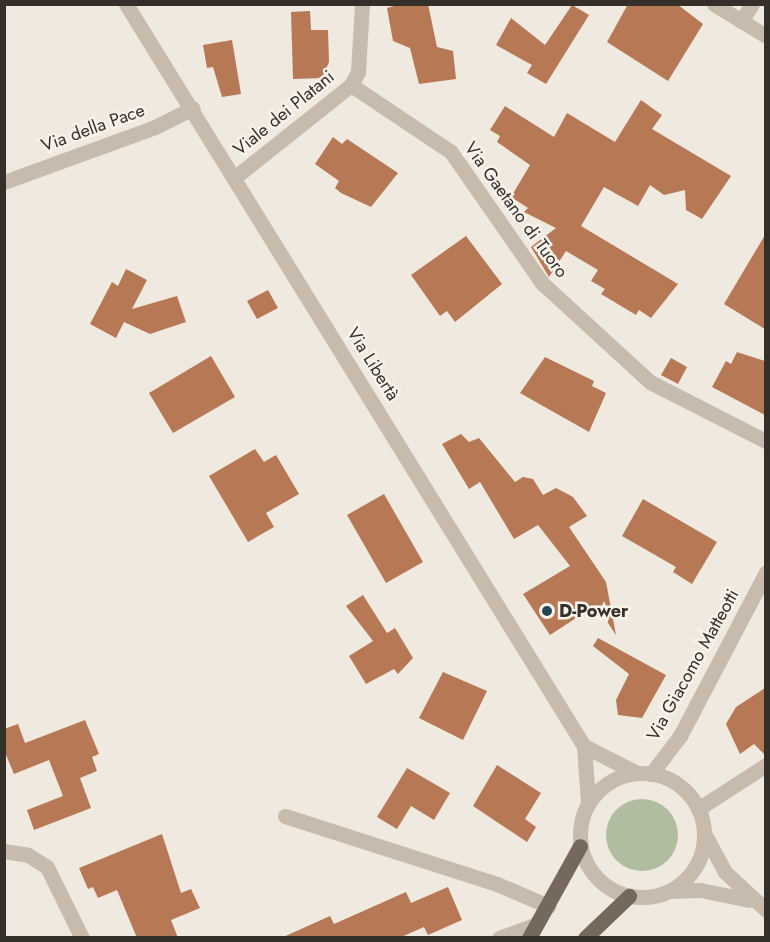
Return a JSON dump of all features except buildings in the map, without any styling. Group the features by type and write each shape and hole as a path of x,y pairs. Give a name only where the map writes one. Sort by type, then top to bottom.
{"main road":[{"path":"529,938 580,846"},
{"path":"585,938 629,896"}],"street":[{"name":"Via Libertà","path":"126,4 193,108 584,746 588,802"},
{"name":"Viale dei Platani","path":"234,178 351,85 358,72 362,4"},
{"path":"714,4 765,36"},
{"path":"741,21 752,4"},
{"name":"Via Gaetano di Tuoro","path":"351,85 451,152 542,283 650,382 765,441"},
{"name":"Via della Pace","path":"4,182 155,127 193,108"},
{"name":"Via Giacomo Matteotti","path":"644,773 680,736 765,572"},
{"path":"584,746 644,773 672,780 698,809 704,833 725,872 749,900 765,910"},
{"path":"698,809 765,765"},
{"path":"644,773 620,777 588,802 579,830 580,846 595,878 629,896 700,890 749,900"},
{"path":"285,816 497,884 548,906"},
{"path":"669,891 696,867 704,833"},
{"path":"4,851 28,855 47,867 82,938"},
{"path":"499,938 537,924"}],"green space":[{"path":"642,799 662,805 672,815 678,835 672,855 662,865 642,871 622,865 612,855 606,835 612,815 622,805"}],"place":[{"name":"D-Power","path":"547,611"}]}
